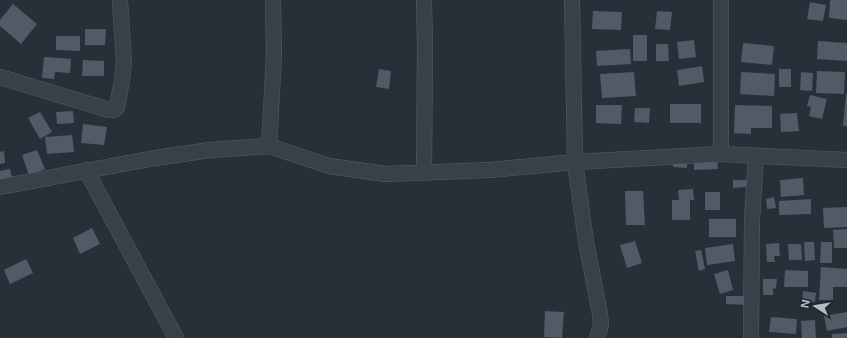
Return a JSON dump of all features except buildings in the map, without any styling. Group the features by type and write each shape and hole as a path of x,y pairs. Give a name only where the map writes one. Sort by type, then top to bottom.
{"street":[{"path":"0,77 109,110 114,110 117,107 124,62 120,0"},
{"path":"269,146 274,56 273,0"},
{"path":"424,0 424,173"},
{"path":"572,0 575,162 586,242 600,314 601,325 598,338"},
{"path":"721,0 721,154"},
{"path":"0,187 86,170 210,150 269,146 328,166 386,174 490,170 575,162 721,154 847,160"},
{"path":"751,337 752,220 756,156"},
{"path":"86,170 176,338"}]}
